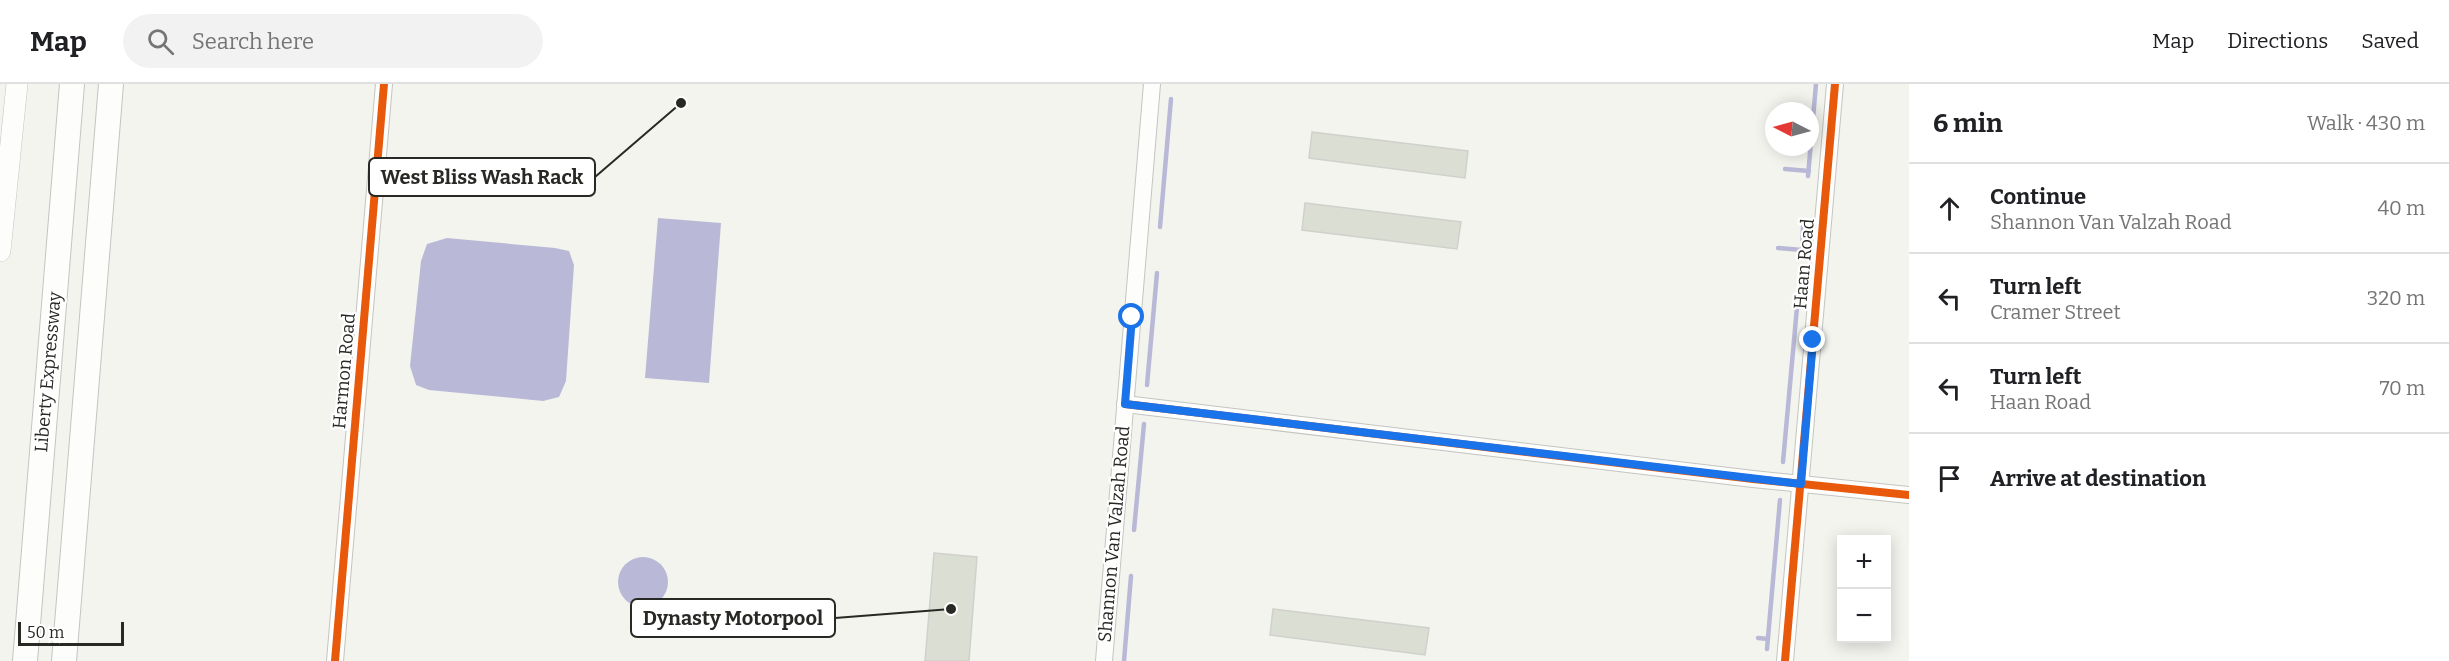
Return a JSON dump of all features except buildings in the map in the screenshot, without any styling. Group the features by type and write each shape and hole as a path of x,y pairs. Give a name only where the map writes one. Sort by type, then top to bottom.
{"highway":[{"name":"Liberty Expressway","path":"25,661 72,84"},
{"path":"64,661 111,84"}],"main road":[{"path":"0,251 17,84"}],"street":[{"name":"Harmon Road","path":"335,661 384,84"},
{"name":"Shannon Van Valzah Road","path":"1104,661 1152,84"},
{"name":"Haan Road","path":"1785,661 1835,84"},
{"path":"1125,404 1909,495"}],"water":[{"path":"658,218 721,223 709,383 645,378"},
{"path":"447,238 569,251 574,265 566,381 559,397 543,401 429,390 416,385 410,366 421,261 427,244"},
{"path":"643,557 661,564 668,582 661,600 643,607 625,600 618,582 625,564"}],"waterway":[{"path":"1808,176 1816,84"},
{"path":"1160,227 1171,99"},
{"path":"1785,169 1809,171"},
{"path":"1802,256 1803,227"},
{"path":"1778,248 1802,250"},
{"path":"1147,385 1157,273"},
{"path":"1783,462 1797,307"},
{"path":"1134,530 1144,424"},
{"path":"1767,649 1780,500"},
{"path":"1124,661 1131,576"},
{"path":"1758,638 1768,639"}],"cycle path":[{"path":"335,661 384,84"},
{"path":"1785,661 1835,84"},
{"path":"1125,404 1753,479 1909,495"}],"place":[{"name":"West Bliss Wash Rack","path":"681,103"},
{"name":"Dynasty Motorpool","path":"951,609"}],"route":[{"path":"1132,317 1125,404 1801,484 1813,340"}]}
